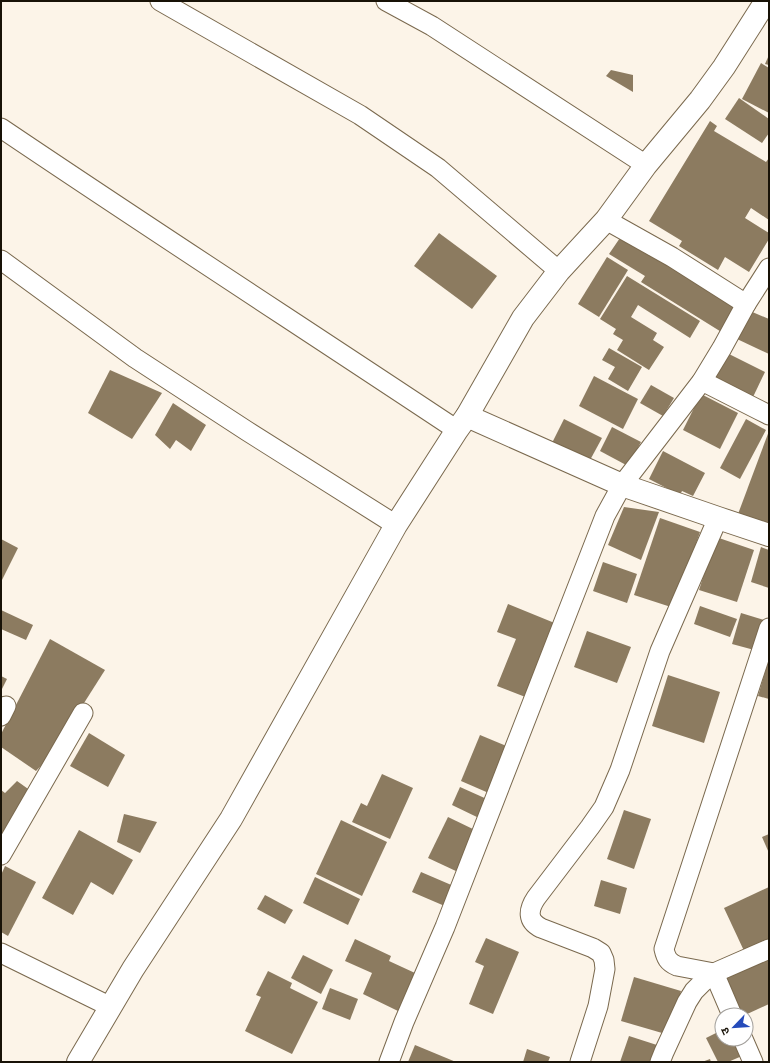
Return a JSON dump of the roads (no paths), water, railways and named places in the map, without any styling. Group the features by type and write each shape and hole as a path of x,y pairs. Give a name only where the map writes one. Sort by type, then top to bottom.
{"street":[{"path":"160,1 360,115 438,168 559,271"},
{"path":"386,1 432,26 646,165"},
{"path":"78,1062 133,969 231,819 396,525 462,423 523,318 559,271 606,220 646,165 710,86 724,67 766,1"},
{"path":"1,128 64,170 462,423 591,470 622,485 769,535"},
{"path":"606,220 672,257 746,304"},
{"path":"1,260 135,358 260,440 396,525"},
{"path":"389,1062 404,1022 448,920 605,516 622,485 702,381 746,304 769,268"},
{"path":"702,381 769,415"},
{"path":"580,1062 598,1006 605,969 604,960 601,953 593,948 534,925 530,914 531,906 604,808 620,770 660,651 718,518"},
{"path":"714,973 672,964 666,958 664,949 769,628"},
{"path":"1,855 83,713"},
{"path":"664,1059 694,991 714,973 769,949"},
{"path":"1,953 111,1007"},
{"path":"714,973 729,1007"},
{"path":"747,1047 754,1062"}]}
